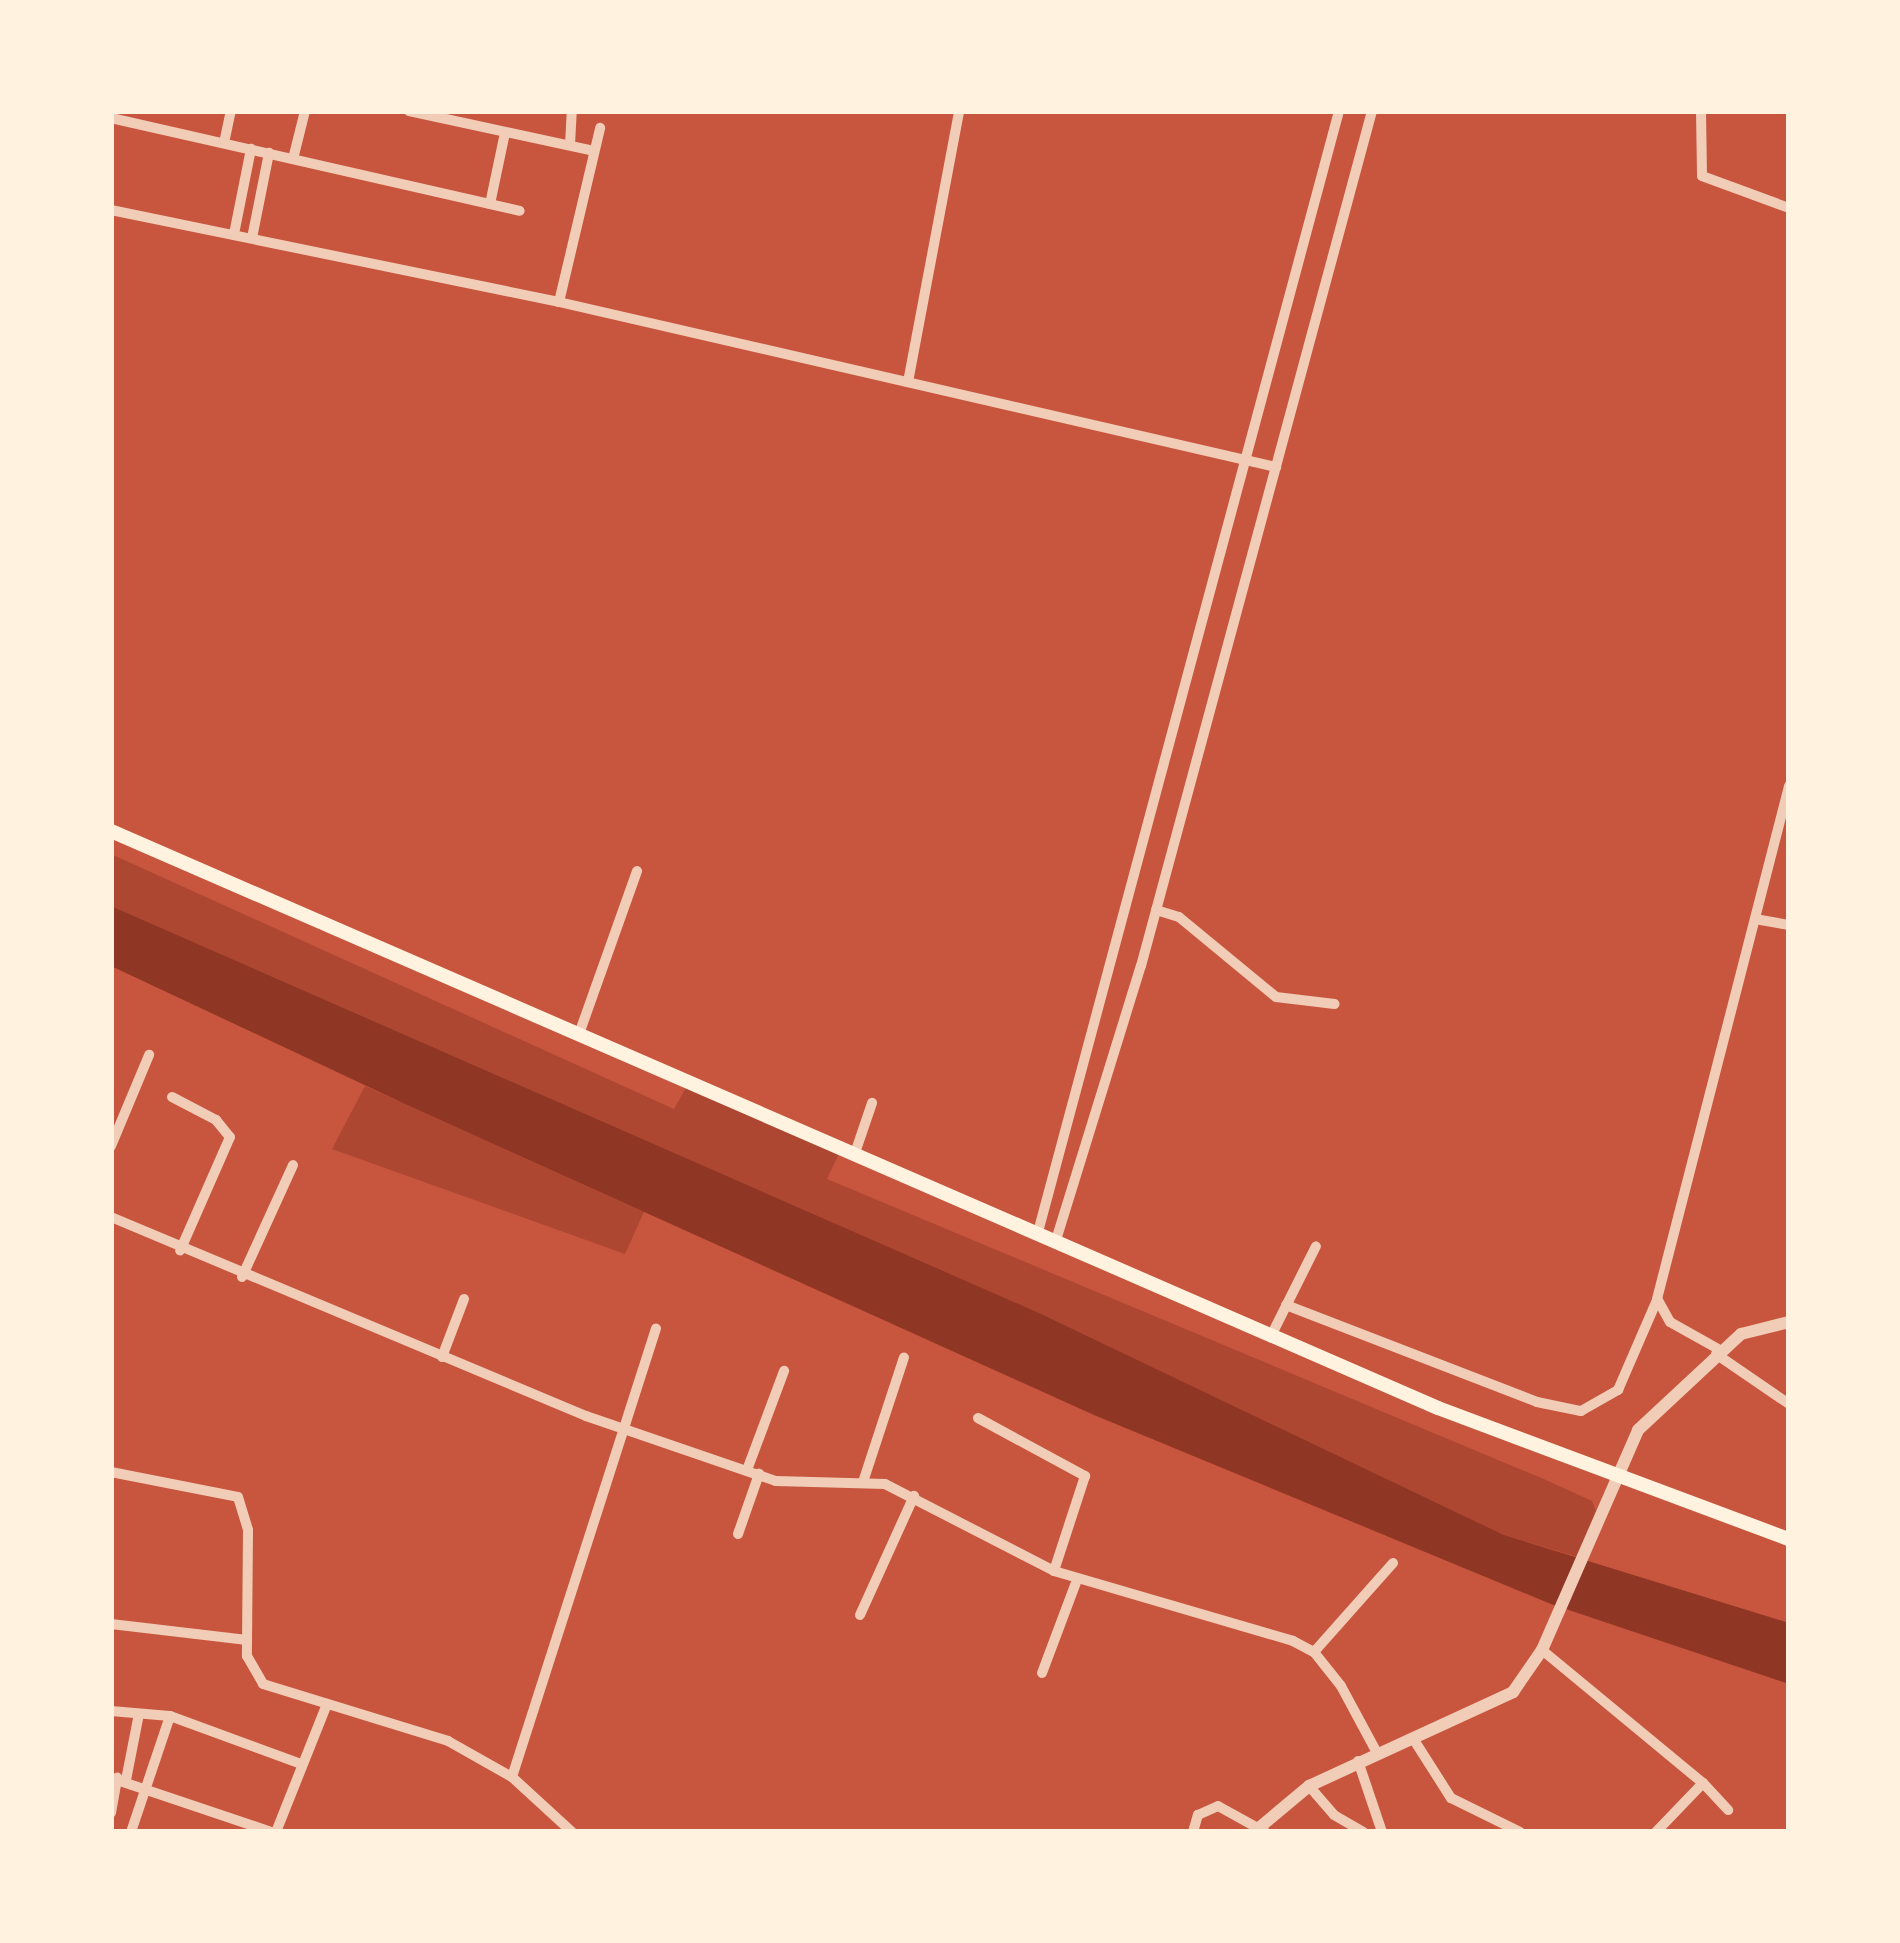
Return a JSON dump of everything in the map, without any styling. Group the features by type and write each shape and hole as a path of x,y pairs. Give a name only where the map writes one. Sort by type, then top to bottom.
{"main road":[{"path":"111,831 1272,1334 1615,1475 1789,1539"}],"street":[{"path":"224,143 230,111"},
{"path":"293,159 304,111"},
{"path":"409,111 594,151"},
{"path":"569,145 572,111"},
{"path":"908,382 959,111"},
{"path":"1038,1232 1064,1156 1339,111"},
{"path":"1056,1240 1156,910 1372,111"},
{"path":"1701,111 1702,176 1789,204"},
{"path":"111,118 520,211"},
{"path":"559,302 600,128"},
{"path":"490,204 506,133"},
{"path":"234,234 251,149"},
{"path":"252,238 269,153"},
{"path":"111,210 559,302 1276,466"},
{"path":"1288,1303 1537,1402 1581,1412 1618,1390 1658,1299 1789,786"},
{"path":"579,1034 592,986 637,871"},
{"path":"1156,910 1179,917 1276,997 1335,1004"},
{"path":"1755,919 1789,925"},
{"path":"111,1146 116,1120 148,1054"},
{"path":"172,1097 216,1120 230,1137 180,1251"},
{"path":"855,1153 872,1103"},
{"path":"1068,1132 1090,1140"},
{"path":"242,1277 293,1165"},
{"path":"111,1217 242,1277 625,1428 798,1486 864,1479 914,1496 1077,1580 1202,1610 1314,1652 1376,1751"},
{"path":"1272,1334 1316,1246"},
{"path":"442,1358 464,1299"},
{"path":"1658,1299 1670,1322 1789,1404"},
{"path":"1193,1832 1198,1815 1218,1806 1259,1831 1309,1786 1376,1751 1414,1740 1513,1692 1542,1650 1638,1430 1718,1352 1749,1330 1789,1322"},
{"path":"512,1777 656,1329"},
{"path":"864,1479 904,1357"},
{"path":"737,1534 784,1371"},
{"path":"978,1418 1085,1476 1054,1571"},
{"path":"111,1472 238,1497 248,1530 250,1670 263,1684 448,1742 512,1777 572,1832"},
{"path":"860,1615 914,1496"},
{"path":"1314,1652 1393,1563"},
{"path":"1042,1673 1077,1580"},
{"path":"111,1624 247,1640"},
{"path":"1542,1650 1703,1783 1728,1810"},
{"path":"118,1779 274,1832 326,1704"},
{"path":"111,1711 170,1716 301,1764"},
{"path":"111,1813 140,1714"},
{"path":"131,1832 170,1716"},
{"path":"1414,1740 1450,1798 1520,1832"},
{"path":"1358,1761 1382,1832"},
{"path":"1656,1832 1703,1783"},
{"path":"1309,1786 1334,1815 1364,1832"}],"shaded area":[{"path":"111,854 674,1109 688,1084 843,1145 827,1179 1546,1480 1592,1501 1600,1522 1581,1558 1504,1535 1037,1312 111,906"},
{"path":"111,906 1037,1312 1504,1535 1789,1623 1789,1684 1551,1604 1094,1415 405,1104 111,966"},
{"path":"365,1086 644,1212 625,1254 332,1149"}]}
